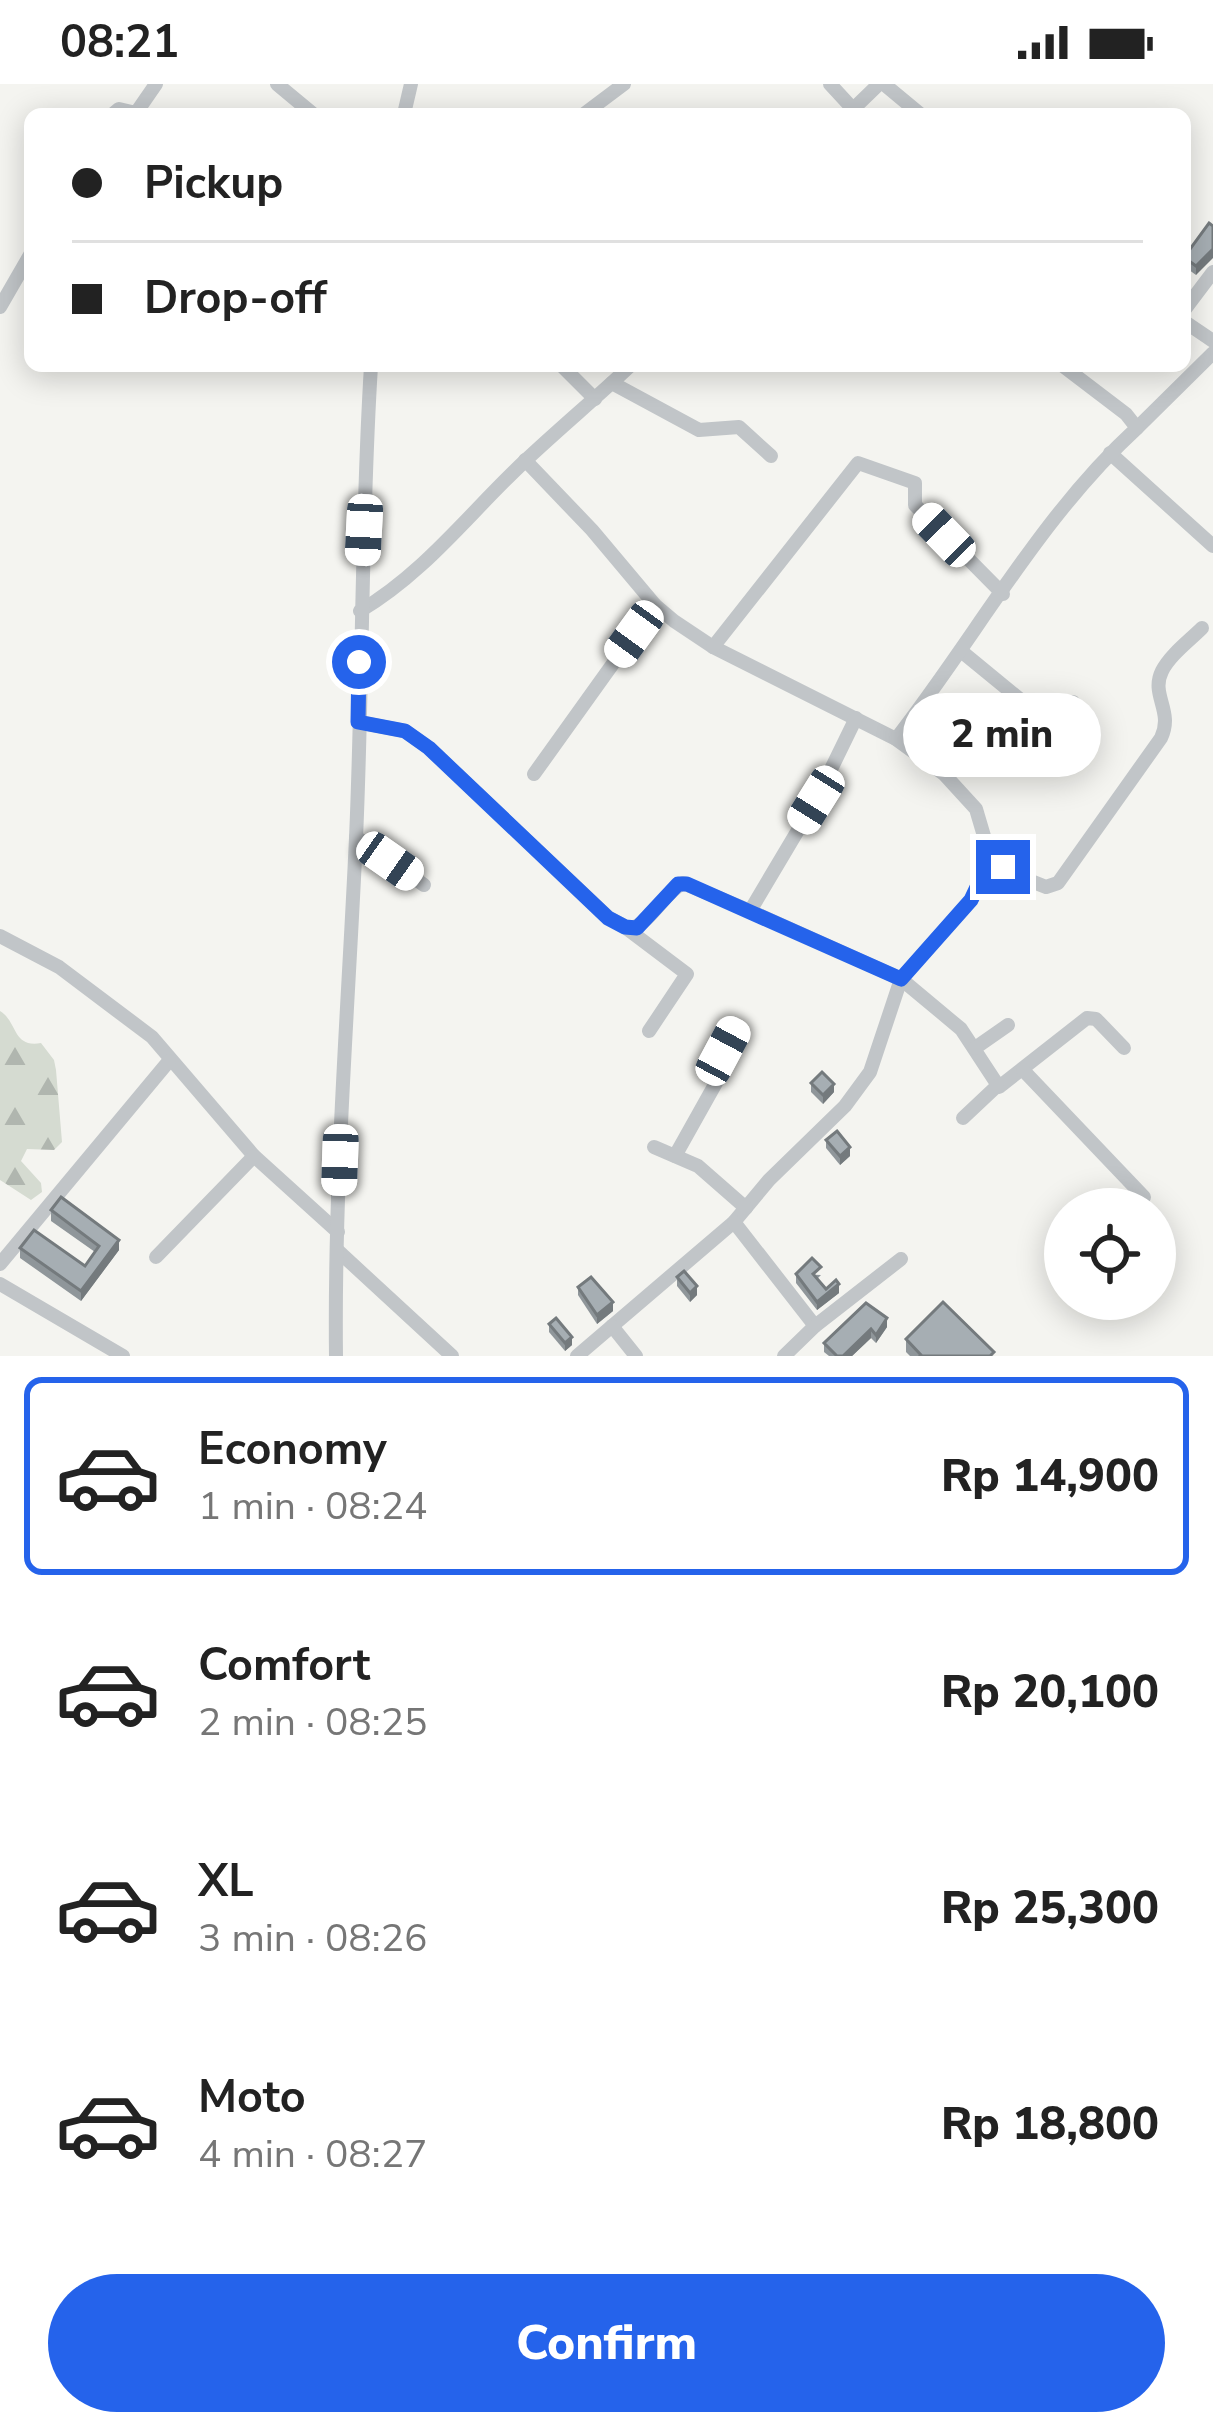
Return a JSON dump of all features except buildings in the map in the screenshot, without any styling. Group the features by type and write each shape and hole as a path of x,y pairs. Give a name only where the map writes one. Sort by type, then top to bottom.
{"street":[{"path":"278,84 306,108"},
{"path":"593,108 624,84"},
{"path":"854,108 882,84 912,108"},
{"path":"0,307 24,265"},
{"path":"1191,302 1213,272"},
{"path":"896,739 1061,506 1213,353"},
{"path":"336,1356 371,372"},
{"path":"568,372 595,399"},
{"path":"360,610 396,587 442,547 525,460 624,372"},
{"path":"1071,372 1138,428"},
{"path":"612,383 699,430 739,427 771,456"},
{"path":"1110,453 1213,546"},
{"path":"525,460 655,605 713,647 896,739 967,795 984,834 988,864 971,900 901,979 870,1072 845,1106 769,1180 734,1222 577,1356"},
{"path":"713,647 859,463 916,483 915,505 1003,594"},
{"path":"534,774 655,605"},
{"path":"988,864 1047,887 1058,883 1161,737 1167,722 1158,686 1161,673 1202,628"},
{"path":"961,651 1072,742"},
{"path":"1026,768 1073,702"},
{"path":"750,911 816,800 856,718"},
{"path":"358,722 405,731 429,748 608,918 687,974 649,1031"},
{"path":"356,836 424,885"},
{"path":"625,927 637,928 682,883 750,911 901,979 961,1029 998,1086"},
{"path":"0,936 89,987 152,1037 254,1156 338,1232"},
{"path":"963,1118 1087,1018 1096,1018 1124,1048"},
{"path":"675,1156 724,1066 723,1051 736,1025"},
{"path":"975,1048 1008,1025"},
{"path":"0,1264 169,1061"},
{"path":"1023,1070 1135,1188"},
{"path":"654,1147 698,1166 746,1208"},
{"path":"156,1257 254,1156"},
{"path":"734,1222 815,1326"},
{"path":"337,1250 452,1356"},
{"path":"784,1356 901,1259"},
{"path":"0,1284 123,1356"},
{"path":"612,1326 636,1356"}],"green space":[{"path":"0,1011 25,1042 41,1043 56,1070 62,1142 54,1150 27,1149 21,1161 41,1183 42,1192 31,1200 0,1180"}],"route":[{"path":"359,662 358,722 405,731 417,738 608,918 630,929 650,916 678,884 687,884 901,979 971,900 988,864 1003,867"}]}
